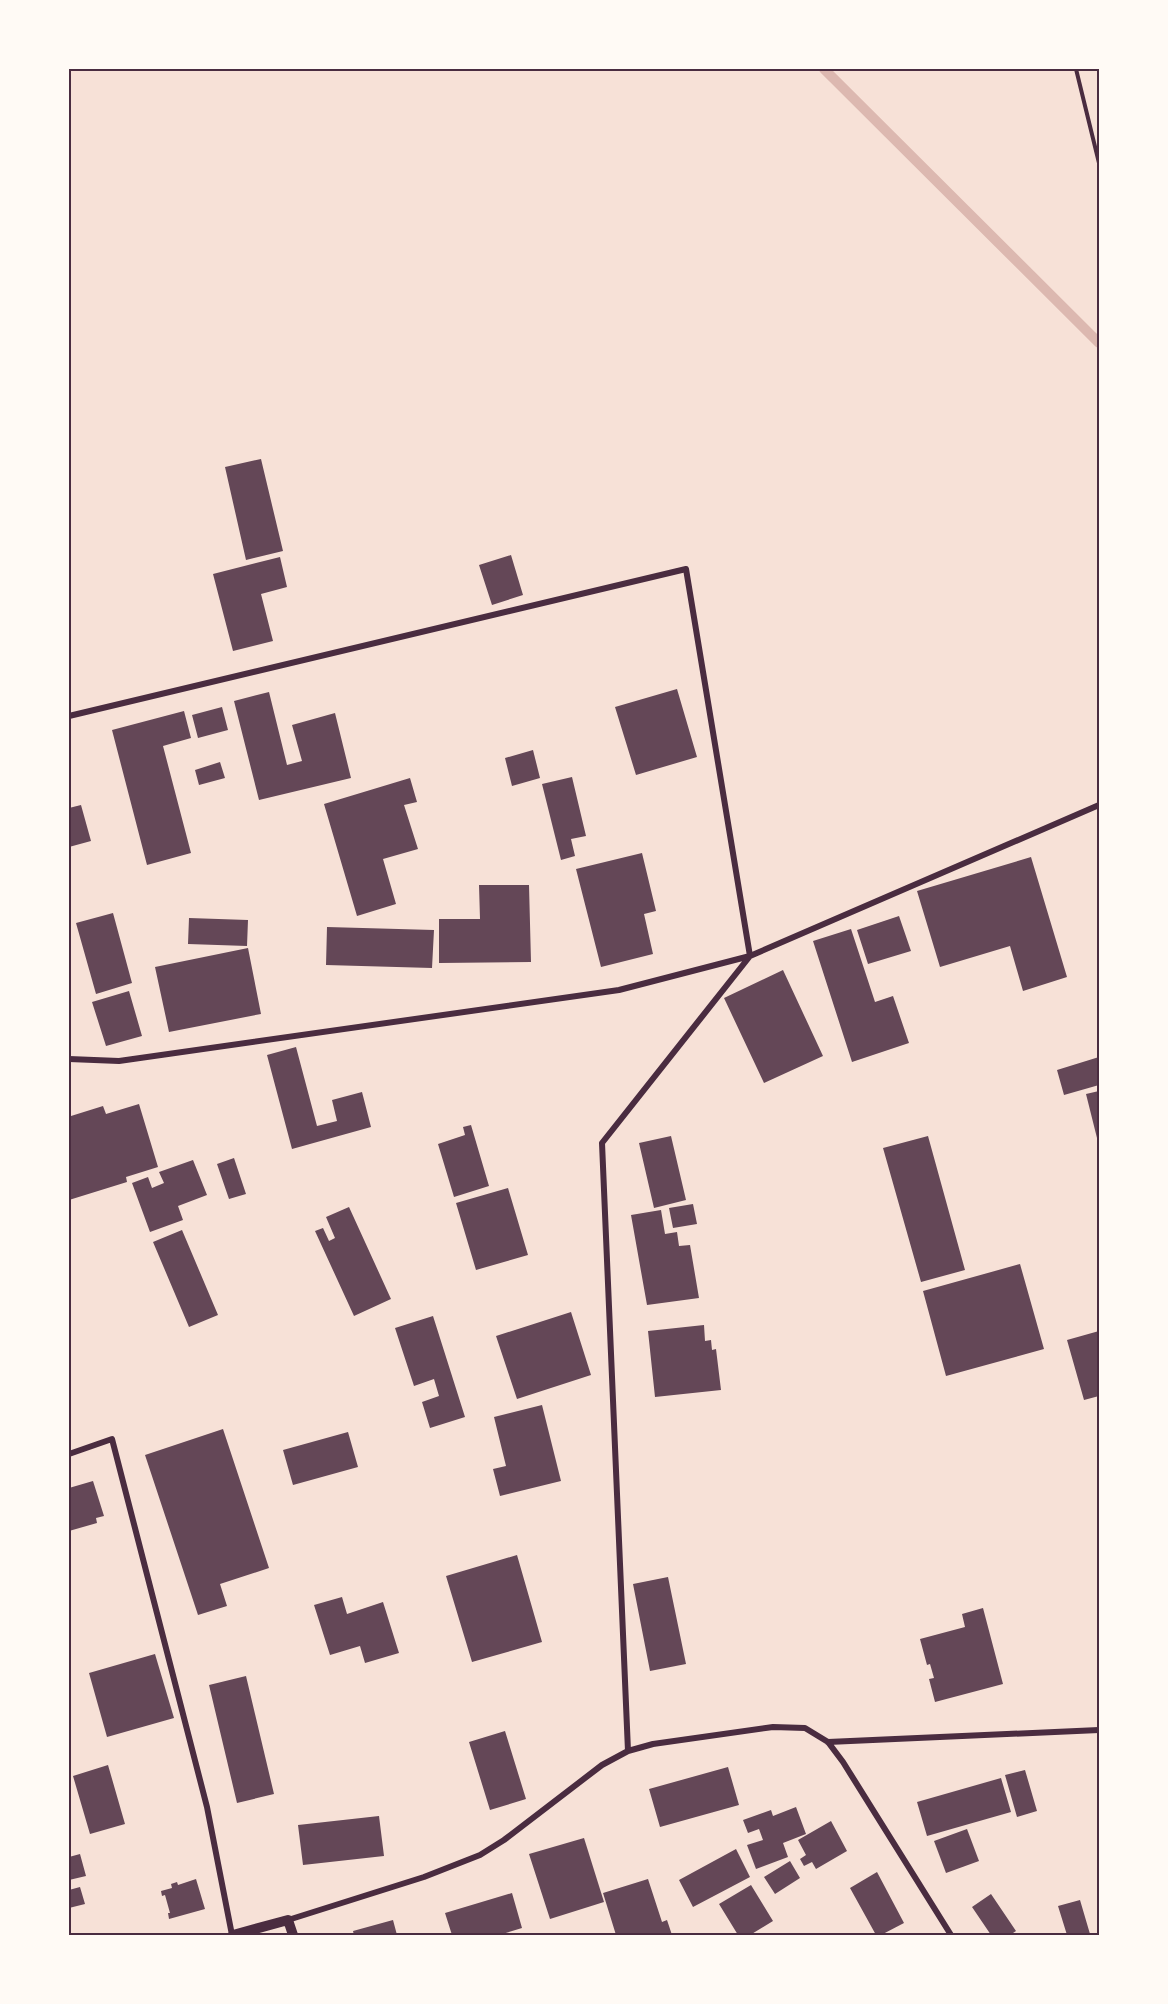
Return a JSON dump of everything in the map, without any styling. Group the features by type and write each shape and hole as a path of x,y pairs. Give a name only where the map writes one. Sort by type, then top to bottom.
{"street":[{"path":"69,716 686,569 750,956 602,1143 628,1751"},
{"path":"69,1059 119,1061 619,990 750,956 1099,806"},
{"path":"69,1454 112,1439 207,1807 232,1935 288,1920 433,1874 480,1855 504,1840 602,1765 628,1751 653,1744 773,1727 806,1728 828,1742 951,1935"},
{"path":"828,1742 1099,1730"},
{"path":"288,1920 293,1935"}],"path":[{"path":"1076,69 1099,163"}],"building":[{"path":"261,459 283,551 246,560 225,467"},
{"path":"511,555 523,595 492,605 479,565"},
{"path":"280,557 287,587 261,594 273,641 233,651 213,574"},
{"path":"677,689 697,757 636,775 615,707"},
{"path":"269,692 287,765 302,761 292,725 335,713 351,778 259,800 234,701"},
{"path":"222,707 228,730 198,738 192,715"},
{"path":"184,711 191,738 163,746 191,853 147,865 112,730"},
{"path":"533,750 540,778 512,786 505,758"},
{"path":"220,762 225,778 199,785 195,770"},
{"path":"572,777 586,836 571,839 575,856 561,860 542,784"},
{"path":"410,778 417,802 404,805 418,849 383,859 396,904 357,916 324,804"},
{"path":"81,805 91,841 69,847 69,808"},
{"path":"642,853 656,911 644,914 653,954 601,967 576,869"},
{"path":"1031,857 1067,977 1023,991 1010,946 940,967 917,891"},
{"path":"479,885 529,885 531,962 439,963 439,919 480,919"},
{"path":"113,913 132,983 96,994 76,923"},
{"path":"899,916 911,951 868,964 857,930"},
{"path":"189,918 248,920 247,946 188,944"},
{"path":"327,927 434,930 432,968 326,965"},
{"path":"851,929 875,1002 893,996 909,1043 852,1062 813,941"},
{"path":"248,948 261,1014 169,1032 155,967"},
{"path":"783,970 823,1056 764,1083 724,998"},
{"path":"129,991 142,1036 106,1046 92,1002"},
{"path":"296,1047 317,1126 337,1121 332,1100 362,1092 371,1127 292,1149 267,1055"},
{"path":"1099,1057 1099,1085 1064,1095 1057,1070"},
{"path":"1099,1091 1099,1142 1098,1142 1086,1094"},
{"path":"139,1104 158,1167 126,1177 127,1182 69,1200 69,1113 71,1116 103,1106 106,1114"},
{"path":"471,1125 489,1186 454,1197 438,1144 465,1135 463,1127"},
{"path":"671,1136 686,1200 654,1208 639,1143"},
{"path":"928,1136 965,1270 921,1282 883,1148"},
{"path":"234,1158 246,1194 229,1199 217,1164"},
{"path":"193,1160 207,1195 178,1206 183,1220 150,1232 132,1183 148,1177 152,1188 164,1183 159,1172"},
{"path":"508,1188 528,1255 476,1270 456,1203"},
{"path":"693,1204 697,1224 673,1228 669,1208"},
{"path":"349,1207 391,1299 354,1316 315,1231 323,1228 329,1241 335,1238 326,1217"},
{"path":"661,1210 665,1234 677,1232 679,1246 690,1245 699,1298 647,1305 631,1215"},
{"path":"182,1230 218,1315 189,1327 153,1242"},
{"path":"1020,1264 1044,1349 946,1376 923,1291"},
{"path":"571,1312 591,1375 517,1399 496,1336"},
{"path":"433,1316 465,1417 430,1428 422,1402 439,1396 434,1379 414,1386 395,1328"},
{"path":"704,1325 705,1341 711,1340 712,1350 716,1349 721,1390 655,1397 648,1331"},
{"path":"1099,1331 1099,1396 1084,1400 1067,1340"},
{"path":"542,1405 561,1481 500,1496 493,1469 506,1466 494,1417"},
{"path":"223,1429 269,1568 220,1584 227,1606 198,1615 145,1455"},
{"path":"348,1432 358,1467 293,1485 283,1450"},
{"path":"93,1481 104,1516 96,1518 97,1523 69,1531 69,1488"},
{"path":"517,1555 542,1642 472,1662 446,1576"},
{"path":"668,1577 686,1664 650,1671 633,1584"},
{"path":"342,1597 347,1614 383,1602 399,1653 365,1663 360,1646 330,1655 314,1605"},
{"path":"983,1608 1003,1684 935,1702 929,1679 934,1678 930,1664 927,1665 920,1639 965,1627 962,1614"},
{"path":"155,1654 174,1718 107,1737 89,1673"},
{"path":"246,1676 274,1794 237,1803 209,1685"},
{"path":"505,1731 526,1799 490,1810 469,1742"},
{"path":"108,1765 125,1824 90,1834 73,1776"},
{"path":"728,1767 739,1805 660,1827 649,1789"},
{"path":"1025,1770 1037,1811 1017,1817 1005,1775"},
{"path":"1001,1778 1011,1812 927,1836 917,1802"},
{"path":"796,1807 806,1834 783,1843 788,1857 756,1869 747,1845 763,1840 759,1829 748,1833 743,1820 771,1810 773,1816"},
{"path":"379,1816 384,1856 303,1865 298,1825"},
{"path":"831,1821 847,1851 816,1869 812,1862 804,1866 800,1859 806,1855 798,1840"},
{"path":"967,1829 979,1861 946,1873 934,1841"},
{"path":"584,1838 604,1902 550,1919 529,1854"},
{"path":"736,1849 750,1877 693,1907 679,1880"},
{"path":"80,1854 86,1876 69,1880 69,1857"},
{"path":"790,1861 800,1878 775,1894 764,1877"},
{"path":"877,1872 904,1923 881,1935 876,1935 850,1888"},
{"path":"196,1879 205,1909 169,1919 168,1913 170,1913 165,1895 162,1896 161,1891 172,1888 171,1884 177,1882 178,1885"},
{"path":"648,1879 662,1922 667,1920 672,1935 616,1935 603,1893"},
{"path":"751,1885 773,1921 750,1935 738,1935 719,1904"},
{"path":"80,1887 85,1904 69,1908 69,1890"},
{"path":"512,1893 522,1928 499,1935 452,1935 445,1913"},
{"path":"991,1894 1016,1931 1010,1935 991,1935 972,1907"},
{"path":"1080,1900 1090,1934 1067,1935 1058,1906"},
{"path":"393,1920 397,1935 354,1935 353,1931"}],"waterway":[{"path":"824,69 1099,343"}]}
